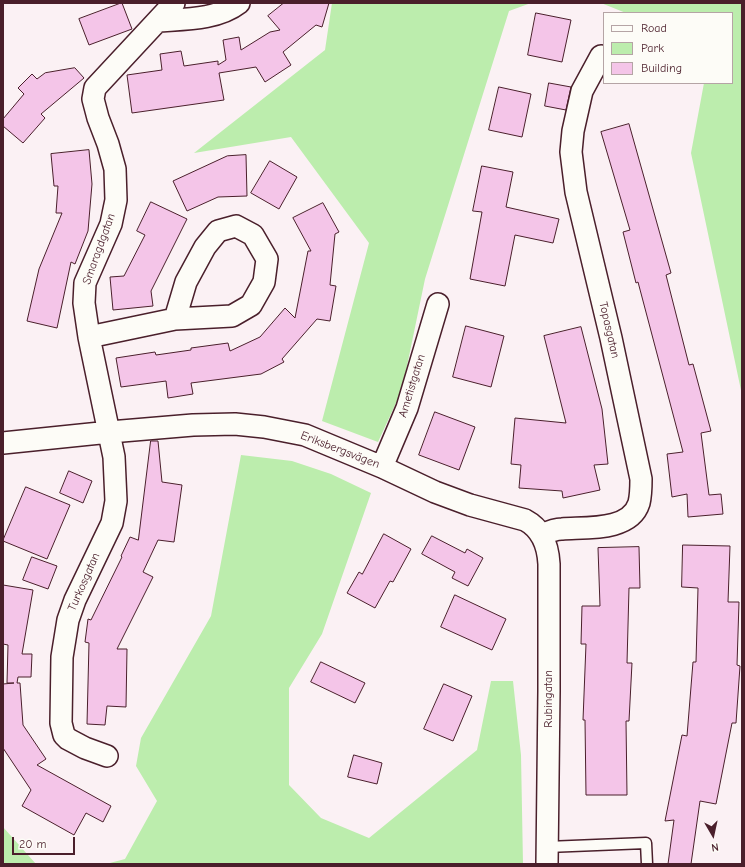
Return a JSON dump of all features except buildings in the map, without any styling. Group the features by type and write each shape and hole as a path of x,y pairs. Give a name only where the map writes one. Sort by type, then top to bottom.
{"street":[{"name":"Smaragdgatan","path":"110,432 89,337 84,303 84,283 111,224 116,200 115,169 93,99 95,88 174,3"},
{"path":"158,21 201,17 231,9 239,3"},
{"name":"Topasgatan","path":"542,535 552,530 610,526 632,514 638,505 641,493 640,479 612,346 576,192 571,152 573,131 582,91 601,56"},
{"path":"89,337 175,319 232,316 251,305 264,282 267,259 253,235 236,226 218,231 205,247 186,282 175,319"},
{"name":"Ametistgatan","path":"382,467 408,408 438,304"},
{"name":"Eriksbergsvägen","path":"3,443 110,432 200,425 235,424 264,427 305,435 449,497 470,505 525,520 532,524 542,535"},
{"name":"Turkosgatan","path":"107,756 85,748 68,739 64,735 61,722 62,657 68,620 75,600 112,523 116,501 114,457 110,432"},
{"name":"Rubingatan","path":"542,535 548,552 549,564 547,856"}],"lane":[{"path":"547,856 646,843 646,864"}],"green space":[{"path":"332,3 531,3 509,11 425,279 402,390 378,442 322,421 369,243 291,137 194,153 325,50"},
{"path":"601,3 742,3 742,395 691,153 704,84 733,84 733,12 624,12"},
{"path":"241,455 292,461 331,474 371,493 322,634 289,688 289,785 321,818 369,838 477,750 491,681 513,681 521,755 523,864 106,864 125,859 157,801 136,766 141,738 211,616"},
{"path":"3,827 36,864 3,864"}]}
